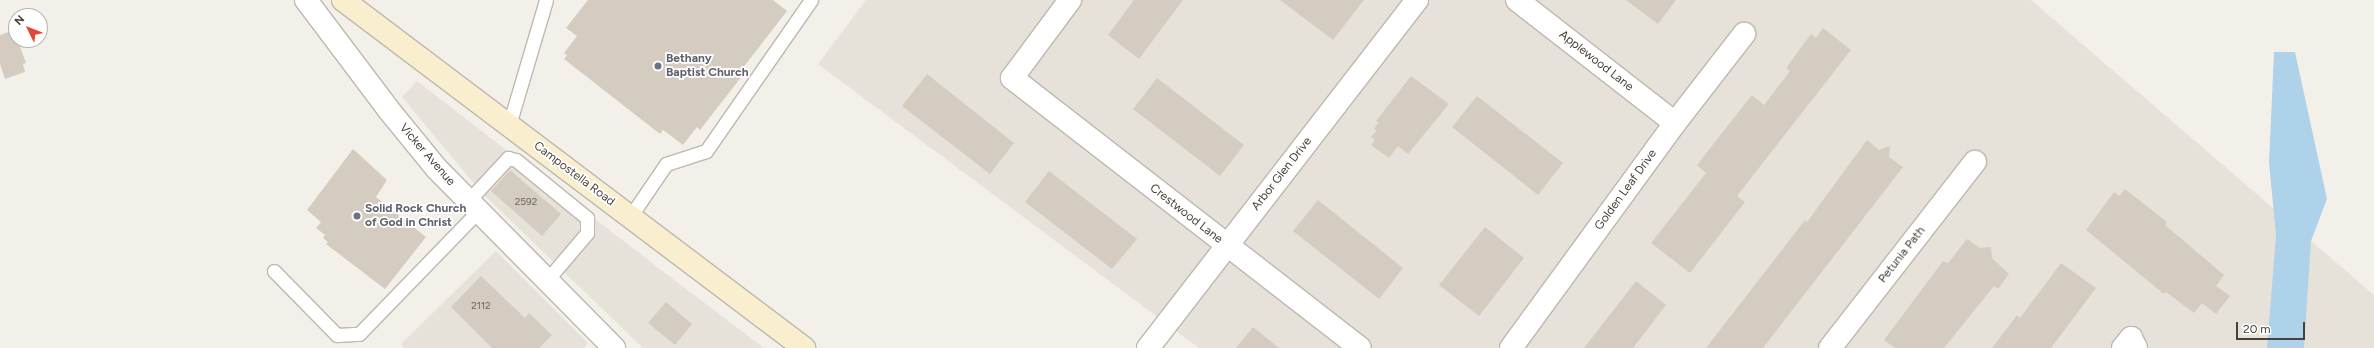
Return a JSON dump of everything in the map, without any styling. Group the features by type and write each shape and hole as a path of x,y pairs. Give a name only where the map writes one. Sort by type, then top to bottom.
{"main road":[{"name":"Campostella Road","path":"343,0 804,348"}],"street":[{"name":"Vicker Avenue","path":"306,0 388,109 437,169 611,347"},
{"name":"Crestwood Lane","path":"1070,0 1012,78 1360,348"},
{"name":"Arbor Glen Drive","path":"1148,348 1417,0"},
{"name":"Applewood Lane","path":"1517,0 1675,123"},
{"name":"Golden Leaf Drive","path":"1511,348 1675,123 1744,34"},
{"name":"Petunia Path","path":"1830,348 1975,162"}],"lane":[{"path":"509,125 546,0"},
{"path":"630,217 666,164 706,151 811,0"},
{"path":"274,271 337,334 359,334 473,206 508,158 516,160 587,218 587,233 547,280"}],"shaded area":[{"path":"866,0 2031,0 2374,295 2374,348 1199,348 818,64"},
{"path":"417,81 764,348 643,348 482,193 402,97"},
{"path":"496,251 588,343 584,348 404,348 401,344"}],"water":[{"path":"2274,52 2295,52 2327,199 2311,241 2304,348 2267,348 2276,235 2269,163"}],"building":[{"name":"Bethany Baptist Church","path":"588,0 773,0 787,11 739,73 742,76 700,130 697,127 683,145 663,130 660,134 564,59 567,55 564,53 577,36 566,28"},
{"path":"1134,0 1183,0 1139,59 1108,35"},
{"path":"1280,0 1364,0 1333,40"},
{"path":"1626,0 1676,0 1658,24"},
{"path":"1823,28 1851,50 1737,196 1745,202 1690,273 1651,243 1706,173 1697,165 1752,95 1764,105 1790,71 1786,68 1811,34 1816,38"},
{"path":"8,32 8,48 21,48 26,63 23,64 25,72 5,79 0,64 0,35"},
{"path":"927,74 1014,143 990,174 902,106"},
{"path":"1411,76 1449,104 1408,154 1398,146 1389,158 1371,145 1375,140 1371,137 1377,130 1374,129 1378,123 1376,121"},
{"path":"1157,78 1244,145 1220,176 1133,109"},
{"path":"1477,96 1563,163 1538,195 1452,127"},
{"path":"1867,140 1879,150 1890,146 1889,157 1903,167 1763,348 1706,348 1805,220 1807,222"},
{"name":"Solid Rock Church of God in Christ","path":"353,149 387,180 376,197 426,237 385,289 326,244 328,242 323,238 325,235 316,228 321,222 307,210"},
{"path":"510,170 561,214 542,236 491,191"},
{"path":"1049,171 1137,239 1112,269 1025,202"},
{"path":"2125,189 2167,222 2165,225 2224,275 2216,286 2230,296 2216,314 2202,303 2194,313 2166,292 2164,294 2086,230 2114,192 2119,196"},
{"path":"1318,200 1403,268 1379,299 1293,231"},
{"path":"1485,227 1524,258 1479,316 1439,285"},
{"path":"1967,239 1980,248 1991,247 1992,258 2009,274 1998,289 1994,286 1944,348 1895,348 1884,340 1943,261 1948,263"},
{"path":"2061,263 2096,288 2051,348 1992,348 2017,315 2020,318"},
{"path":"481,276 525,318 529,313 552,335 539,348 492,348 451,307"},
{"path":"1636,281 1666,305 1633,348 1584,348"},
{"path":"666,302 692,324 675,345 648,323"},
{"path":"1253,327 1279,348 1236,348"}],"place":[{"name":"Bethany Baptist Church","path":"658,66"},
{"name":"Solid Rock Church of God in Christ","path":"357,216"}]}
